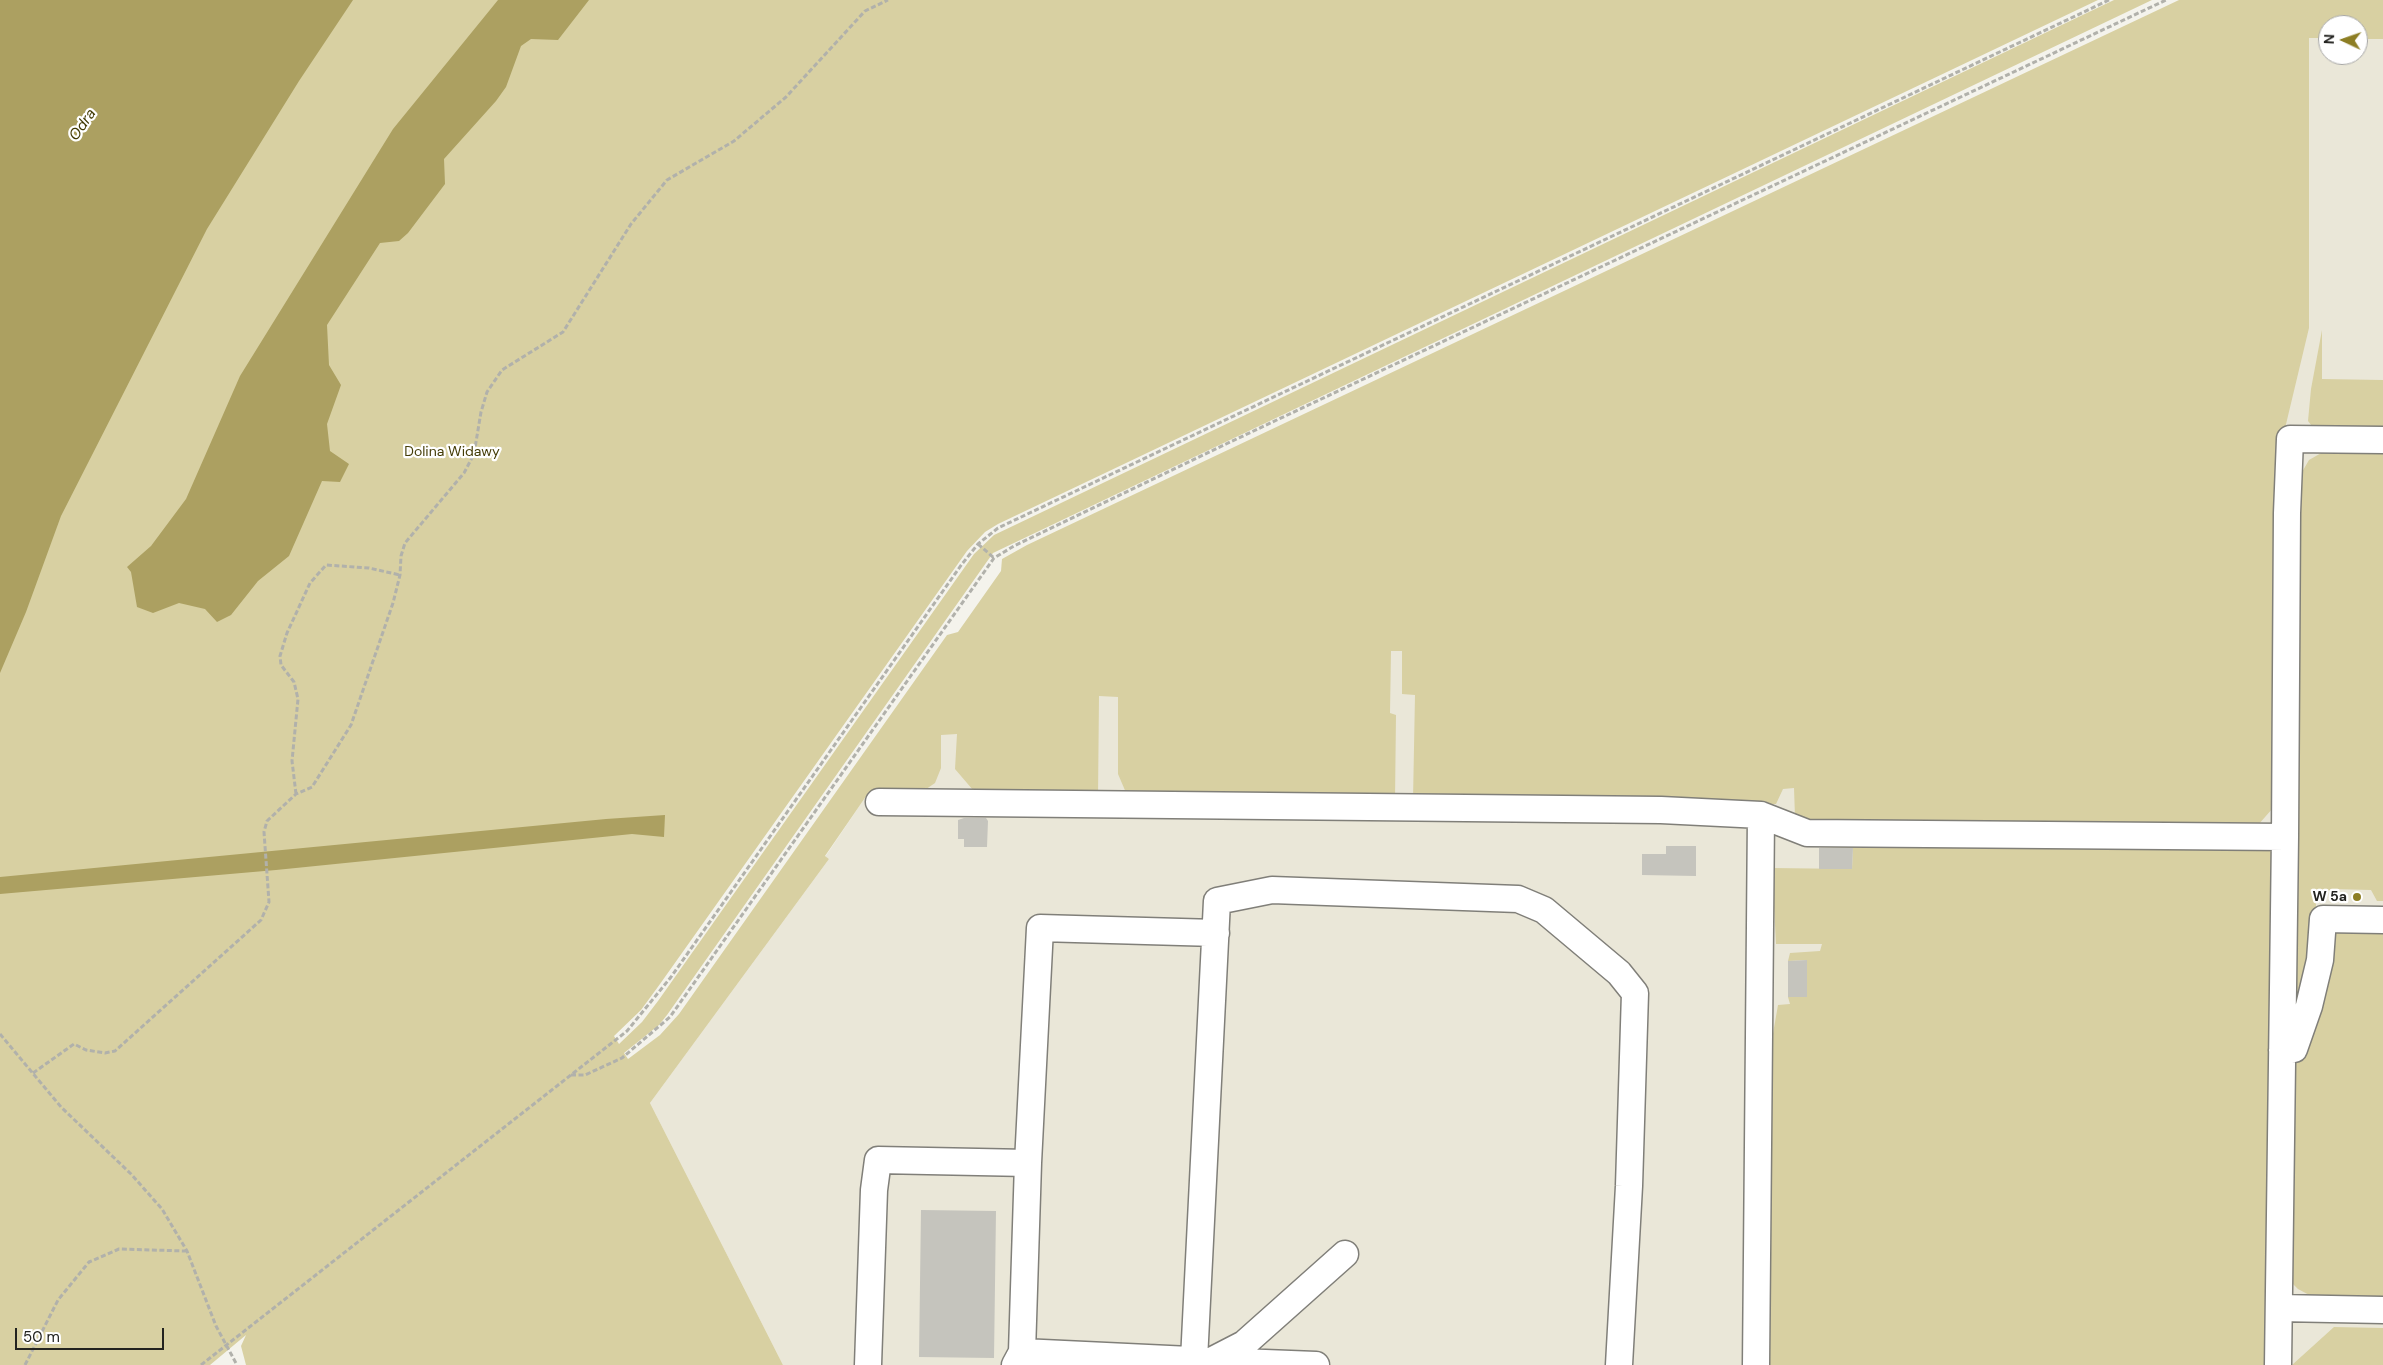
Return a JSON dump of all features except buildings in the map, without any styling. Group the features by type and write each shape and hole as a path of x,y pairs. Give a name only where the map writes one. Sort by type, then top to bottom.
{"lane":[{"path":"2278,1365 2287,513 2290,439 2383,440"},
{"path":"879,802 1661,810 1760,815 1807,833 2285,836"},
{"path":"1756,1365 1760,815"},
{"path":"1202,1360 1217,900 1272,890 1518,899 1544,910 1619,973 1635,993 1629,1186 1619,1365"},
{"path":"2282,1050 2294,1049 2309,1006 2320,960 2323,919 2383,920"},
{"path":"1216,932 1040,928 1018,1358 1202,1360 1316,1365"},
{"path":"868,1365 874,1190 878,1160 1028,1163"},
{"path":"1202,1360 1244,1344 1345,1254"},
{"path":"2279,1308 2383,1310"}],"path":[{"path":"33,1073 74,1044 86,1050 105,1053 115,1051 261,920 269,902 264,843 267,821 296,794 312,787 351,725 393,604 400,575 401,556 406,543 464,472 474,454 485,399 502,370 563,332 631,224 667,180 734,140 786,97 865,11 888,0"},
{"path":"200,1365 627,1031 646,1009 962,564 978,544 998,528 2109,0"},
{"path":"570,1075 585,1075 622,1058 670,1016 994,558 1014,546 1243,436 2166,0"},
{"path":"978,544 994,558"},
{"path":"296,794 292,761 298,699 294,682 281,665 280,656 287,633 310,583 326,565 369,568 400,575"},
{"path":"0,1034 61,1107 131,1174 162,1209 187,1251 225,1345 236,1365"},
{"path":"25,1365 58,1300 89,1262 119,1249 187,1251"}],"shaded area":[{"path":"2200,0 2383,0 2383,1365 783,1365 650,1103 829,859 825,857 1025,561 2069,60"}],"green space":[{"name":"Dolina Widawy","path":"0,0 2098,0 998,524 985,532 967,551 641,1010 614,1036 619,1044 642,1022 658,1001 974,554 994,535 2114,0 2152,0 993,553 667,1015 659,1025 624,1053 628,1059 660,1035 679,1014 947,635 958,632 1001,571 1002,559 1027,545 2179,0 2383,0 2383,39 2368,39 2368,15 2318,15 2318,38 2309,38 2309,328 2282,441 2280,800 2258,825 1813,825 1795,817 1794,788 1783,789 1776,804 1660,805 1413,800 1415,695 1402,694 1402,651 1391,651 1390,713 1396,715 1395,800 1127,795 1118,774 1118,697 1099,696 1098,797 1037,796 973,790 955,769 957,734 941,735 941,768 935,783 919,794 869,792 825,856 829,859 650,1103 783,1365 246,1365 241,1346 246,1335 210,1365 0,1365"},
{"path":"2322,330 2322,379 2383,380 2383,433 2315,430 2308,421 2311,389"},
{"path":"2337,444 2383,445 2383,901 2377,901 2371,890 2331,889 2316,901 2315,961 2293,1019 2294,486 2309,460"},
{"path":"1820,839 2270,848 2280,870 2271,1365 1762,1365 1764,1085 1778,1005 1790,1004 1788,997 1807,996 1807,960 1788,961 1790,953 1820,951 1822,944 1776,944 1772,868 1852,869 1853,848 1819,847"},
{"path":"2338,929 2383,929 2383,1298 2313,1297 2298,1289 2288,1279 2287,1091 2330,935"},
{"path":"2334,1327 2383,1328 2383,1365 2292,1365"}],"water":[{"name":"Odra","path":"0,0 353,0 299,81 207,229 61,516 26,612 0,673"},
{"path":"498,0 589,0 558,40 531,39 521,46 506,87 496,101 444,159 445,184 408,233 399,241 380,243 327,325 329,365 341,385 327,424 330,451 349,464 340,482 322,481 289,556 258,581 231,615 217,622 205,609 179,603 153,613 137,607 131,572 127,567 151,546 186,499 240,376 393,129"},
{"path":"665,815 664,837 632,834 276,870 0,894 0,877"}],"place":[{"name":"W 5a","path":"2357,897"}]}
